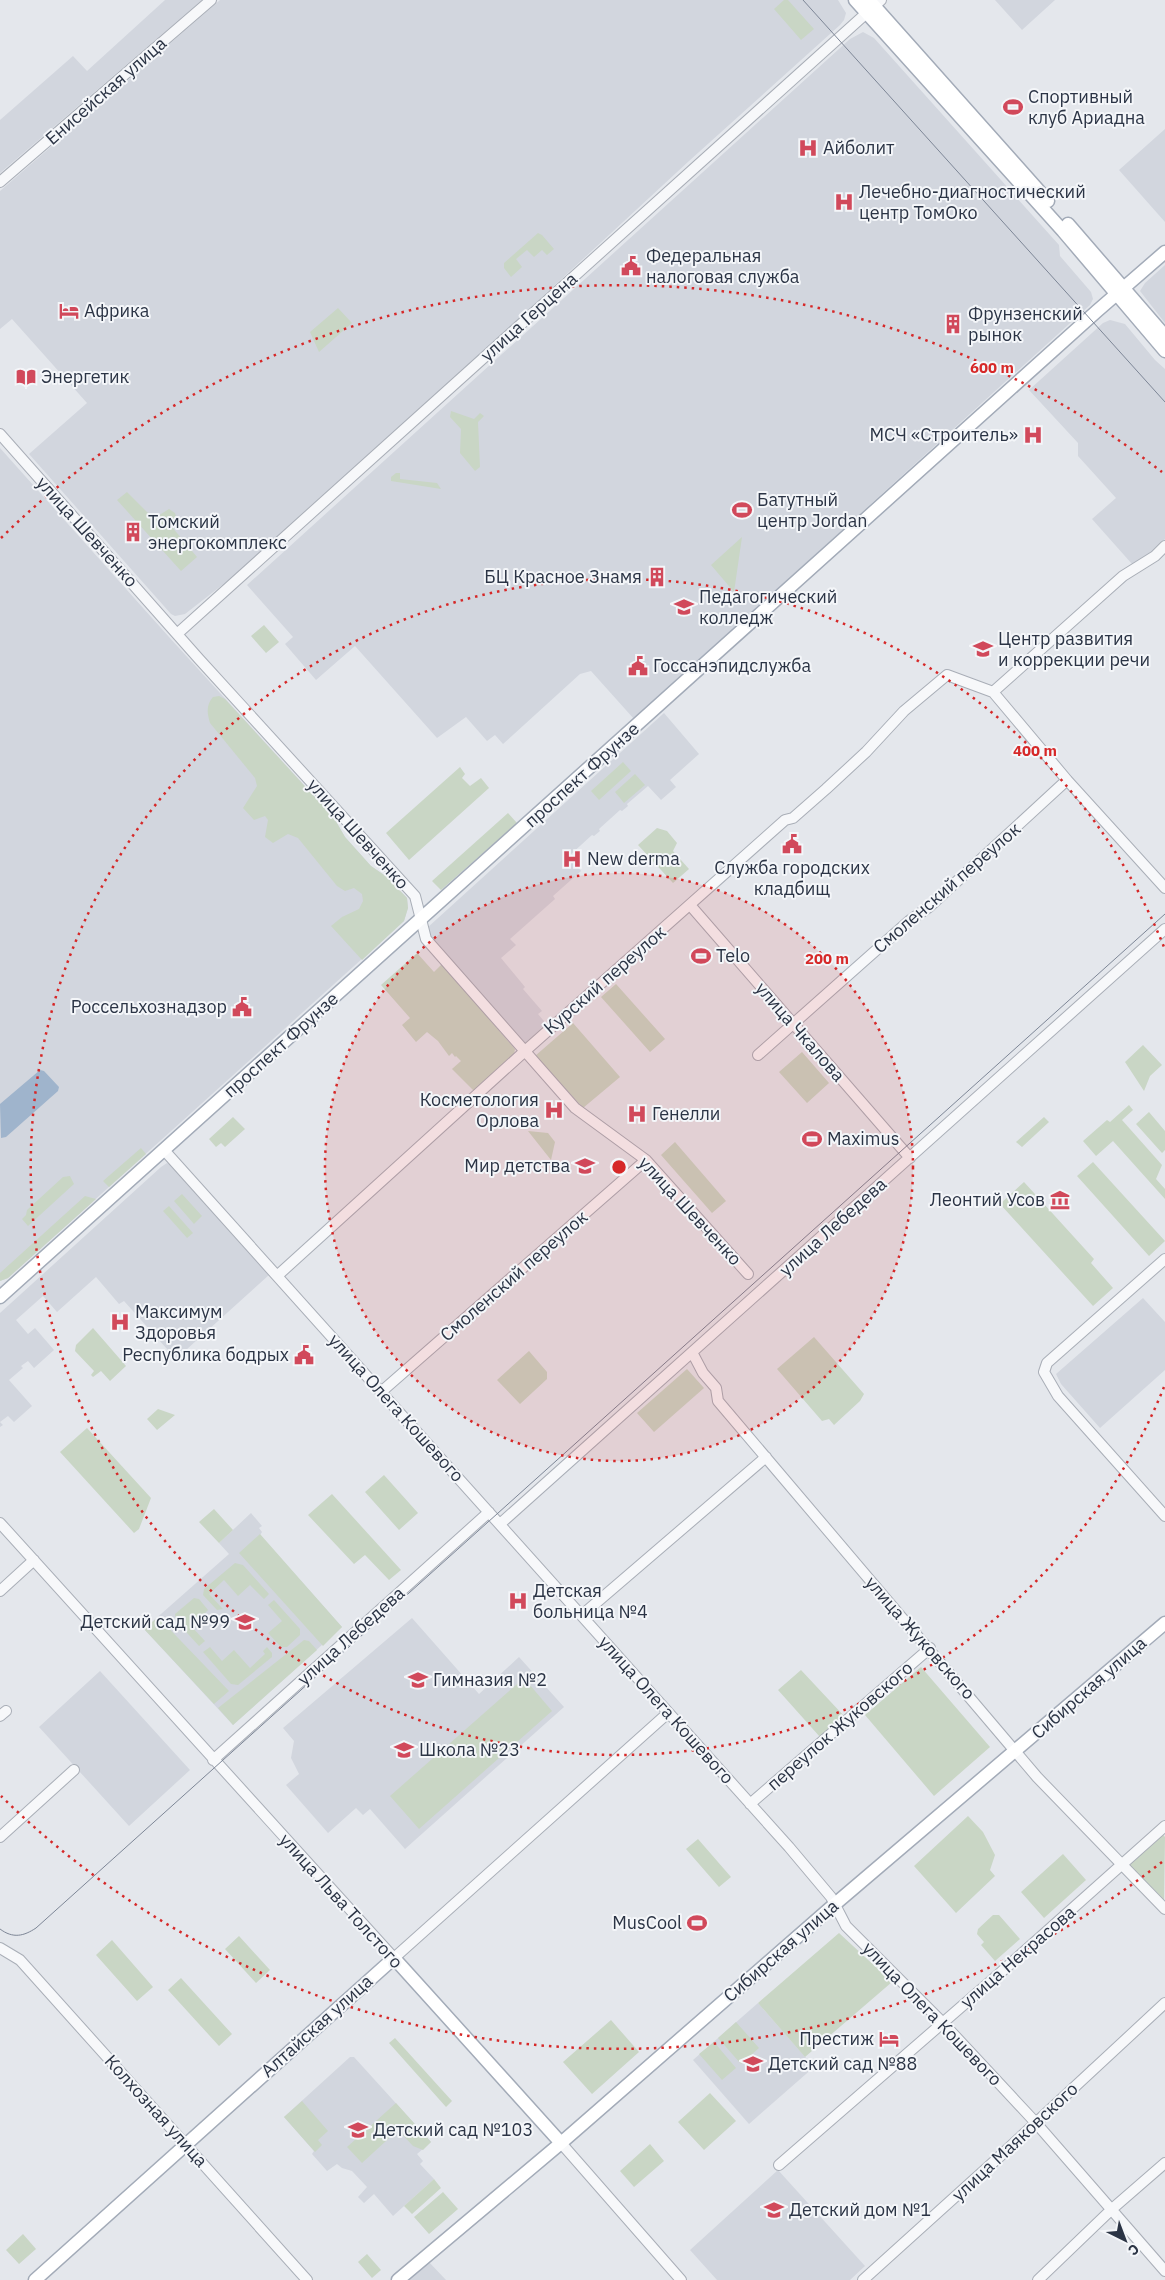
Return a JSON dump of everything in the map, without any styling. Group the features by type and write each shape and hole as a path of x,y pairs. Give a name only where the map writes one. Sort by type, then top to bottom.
{"main road":[{"path":"856,0 873,5 1120,291 1165,351"},
{"name":"проспект Фрунзе","path":"0,1297 1165,252"},
{"path":"1120,291 1165,336"},
{"name":"Сибирская улица","path":"398,2280 561,2143 835,1904 1165,1623"},
{"name":"Алтайская улица","path":"35,2280 185,2143 394,1958"},
{"name":"улица Льва Толстого","path":"394,1958 561,2143"}],"street":[{"name":"Енисейская улица","path":"0,182 211,0"},
{"name":"улица Герцена","path":"177,634 873,5"},
{"name":"улица Шевченко","path":"0,434 177,634 415,896 426,939 578,1112 646,1160 748,1274"},
{"path":"1165,546 1155,556 1123,576 992,692 1165,888"},
{"name":"Курский переулок","path":"277,1276 524,1051 785,820 793,818 866,752 904,711 932,686 947,675 992,692"},
{"name":"Смоленский переулок","path":"758,1054 909,921 930,907 1068,780"},
{"name":"улица Чкалова","path":"690,906 910,1158"},
{"name":"улица Лебедева","path":"500,1524 693,1354 1165,929"},
{"name":"улица Олега Кошевого","path":"164,1150 825,1889 846,1926 943,2023 1036,2123 1165,2270"},
{"name":"Смоленский переулок","path":"382,1392 646,1160"},
{"path":"1165,1259 1047,1363 1044,1372 1058,1396 1165,1516"},
{"name":"улица Жуковского","path":"693,1354 703,1373 716,1388 718,1401 930,1648 1037,1777 1165,1909"},
{"path":"582,1616 766,1457"},
{"name":"улица Лебедева","path":"213,1760 489,1512"},
{"name":"улица Льва Толстого","path":"0,1523 394,1958"},
{"path":"0,1591 34,1560"},
{"name":"переулок Жуковского","path":"750,1804 930,1648"},
{"name":"Алтайская улица","path":"394,1958 668,1713"},
{"path":"0,1837 74,1770"},
{"name":"улица Некрасова","path":"779,2165 943,2023 1165,1826"},
{"name":"Колхозная улица","path":"0,1948 20,1960 307,2280"},
{"name":"улица Маяковского","path":"863,2280 1165,2003"},
{"name":"улица Льва Толстого","path":"561,2143 682,2280"},
{"path":"1038,2280 1112,2209 1165,2164"}],"shaded area":[{"path":"165,0 202,0 0,173 0,120 73,56 87,71"},
{"path":"220,0 838,0 846,13 840,25 689,161 356,469 244,568 185,614 175,616 171,614 29,454 87,403 12,319 0,329 0,191"},
{"path":"995,0 1055,0 1022,30"},
{"path":"863,32 874,38 1059,245 1060,256 1091,292 1093,299 1090,305 634,719 591,671 580,674 503,744 495,735 487,741 466,717 437,738 355,646 316,680 285,644 293,637 247,585 850,39"},
{"path":"1165,129 1165,222 1119,170"},
{"path":"1165,265 1165,323 1140,291 1145,283"},
{"path":"1110,320 1125,324 1165,369 1165,539 1152,552 1132,564 1092,519 1116,498 1078,456 1078,443 1029,390 1103,323"},
{"path":"0,448 334,818 345,837 371,866 387,877 407,898 408,908 404,921 8,1278 0,1281"},
{"path":"664,713 699,754 670,780 676,787 661,800 648,786 627,804 628,806 622,811 620,810 599,829 600,831 594,836 592,835 569,856 581,871 553,896 555,899 510,939 516,945 501,958 525,987 523,989 542,1011 538,1014 548,1026 524,1046 429,933 427,928"},
{"path":"167,1163 173,1166 269,1275 176,1359 124,1301 119,1304 96,1277 57,1312 43,1296 16,1320 28,1334 35,1328 54,1350 34,1368 28,1361 9,1380 32,1406 14,1422 8,1416 0,1422 0,1313 161,1167"},
{"path":"1143,1298 1165,1322 1165,1370 1100,1428 1061,1384 1056,1374"},
{"name":"Детский сад №99","path":"251,1513 262,1526 259,1528 262,1532 260,1535 342,1627 233,1725 144,1629 229,1554 219,1543"},
{"name":"Школа №23","path":"412,1618 479,1694 519,1657 564,1707 405,1849 370,1809 363,1815 356,1808 328,1833 286,1785 299,1774 291,1758 294,1741 283,1728"},
{"name":"Детский сад №99","path":"100,1671 190,1770 129,1826 39,1727"},
{"name":"Детский сад №88","path":"758,2003 814,2067 749,2124 693,2060"},
{"name":"Детский сад №103","path":"350,2057 354,2057 431,2142 417,2154 423,2161 420,2164 434,2179 393,2216 374,2194 364,2203 358,2197 367,2187 352,2171 342,2168 337,2164 327,2171 312,2154 314,2151 284,2117"},
{"name":"Детский дом №1","path":"778,2170 865,2266 850,2280 717,2280 690,2250"},
{"path":"428,2261 446,2280 406,2280"}],"green space":[{"path":"784,0 788,0 814,29 801,40 774,9"},
{"path":"538,233 554,249 547,255 542,250 534,257 527,250 516,259 522,267 511,277 504,268 504,263"},
{"path":"338,308 352,323 319,352 310,332"},
{"path":"451,411 474,419 480,413 484,416 478,422 480,467 475,471 460,453 461,429 450,417"},
{"path":"396,473 400,473 400,479 437,483 441,489 391,481 391,477"},
{"path":"127,492 151,516 156,517 169,509 175,513 177,520 172,527 197,557 181,571 117,500"},
{"path":"742,537 734,592 711,565"},
{"path":"264,625 279,642 266,653 251,636"},
{"path":"219,696 225,699 334,818 345,837 371,866 387,877 407,898 408,908 404,921 362,960 331,926 342,917 359,909 363,901 362,894 354,888 345,891 337,886 298,838 288,834 273,843 265,837 268,820 265,816 254,820 243,808 257,786 255,778 210,723 209,703 213,697"},
{"path":"623,762 631,771 599,800 591,791"},
{"path":"460,767 465,774 462,778 470,786 481,778 489,788 409,860 386,833"},
{"path":"635,774 645,785 624,803 615,792"},
{"path":"508,813 517,823 441,890 432,881"},
{"path":"657,828 667,831 677,843 673,851 689,869 673,883 638,845"},
{"path":"417,953 434,972 442,964 515,1049 514,1055 475,1092 452,1069 461,1061 456,1056 452,1053 449,1056 438,1041 427,1032 416,1042 402,1025 410,1018 381,985"},
{"path":"616,984 665,1039 650,1052 601,997"},
{"path":"573,1023 620,1077 583,1108 535,1056"},
{"path":"1143,1045 1162,1065 1150,1076 1144,1091 1125,1062"},
{"path":"802,1052 829,1083 807,1103 779,1072"},
{"path":"1129,1105 1133,1110 1122,1120 1162,1165 1156,1179 1165,1189 1165,1199 1113,1141 1096,1156 1083,1141 1107,1120 1110,1122"},
{"path":"1149,1112 1165,1131 1165,1150 1162,1153 1136,1124"},
{"path":"233,1117 245,1129 225,1147 221,1143 216,1147 209,1139"},
{"path":"1044,1117 1049,1122 1022,1147 1016,1142"},
{"path":"528,1131 548,1133 555,1142 551,1160"},
{"path":"675,1142 726,1201 712,1213 661,1155"},
{"path":"141,1148 146,1154 109,1187 103,1181"},
{"path":"1093,1162 1165,1241 1149,1256 1077,1176"},
{"path":"70,1176 74,1184 28,1226 22,1219 26,1215 27,1210 63,1177"},
{"path":"1024,1182 1094,1259 1091,1263 1113,1288 1093,1306 1000,1204"},
{"path":"182,1194 202,1216 194,1224 174,1201"},
{"path":"85,1196 96,1199 8,1278 0,1281 0,1273"},
{"path":"169,1206 193,1233 187,1238 163,1211"},
{"path":"93,1328 126,1366 110,1381 101,1371 93,1377 91,1375 94,1371 75,1351 76,1345"},
{"path":"814,1337 864,1394 860,1401 834,1425 829,1419 822,1421 777,1369"},
{"path":"529,1351 547,1372 547,1379 520,1404 497,1380"},
{"path":"687,1369 704,1388 654,1432 637,1413"},
{"path":"158,1409 175,1415 157,1430 147,1419"},
{"path":"87,1428 151,1498 139,1529 134,1533 60,1452"},
{"path":"384,1475 418,1513 399,1530 365,1492"},
{"path":"332,1494 401,1570 389,1580 365,1555 354,1564 308,1515"},
{"path":"214,1509 233,1530 219,1543 199,1522"},
{"path":"260,1534 342,1627 323,1646 239,1553"},
{"path":"235,1563 243,1565 269,1594 264,1599 250,1585 238,1596 224,1580 209,1594 223,1609 217,1610 203,1595 204,1589"},
{"path":"194,1598 199,1599 208,1610 192,1627 205,1641 199,1646 176,1621 175,1614"},
{"path":"274,1600 300,1629 300,1635 287,1647 281,1647 268,1633 282,1621 268,1605"},
{"path":"158,1617 229,1691 214,1704 144,1629"},
{"path":"304,1640 309,1641 317,1650 233,1725 218,1708"},
{"path":"210,1647 222,1661 234,1650 250,1668 265,1654 263,1651 267,1647 272,1653 272,1657 238,1685 231,1684 203,1652"},
{"path":"921,1667 990,1747 934,1796 865,1715"},
{"path":"801,1670 844,1716 820,1737 778,1690"},
{"path":"524,1678 552,1711 419,1829 390,1796"},
{"path":"968,1816 983,1832 995,1855 990,1870 995,1876 956,1913 914,1866"},
{"path":"1161,1832 1165,1837 1164,1903 1129,1866 1130,1861"},
{"path":"698,1839 731,1877 719,1887 686,1849"},
{"path":"1063,1854 1086,1880 1044,1918 1021,1892"},
{"path":"993,1915 999,1915 1020,1939 995,1961 981,1945 984,1942 977,1934 978,1929"},
{"path":"839,1933 892,1982 805,2057 758,2003"},
{"path":"239,1936 270,1970 256,1983 225,1949"},
{"path":"112,1940 153,1987 137,2001 96,1955"},
{"path":"181,1978 232,2034 219,2046 168,1990"},
{"path":"611,2020 639,2052 592,2094 563,2062"},
{"path":"736,2022 759,2048 741,2064 718,2038"},
{"path":"395,2038 452,2101 446,2107 389,2043"},
{"path":"714,2042 736,2068 722,2080 699,2054"},
{"path":"710,2093 736,2121 704,2150 678,2122"},
{"path":"302,2101 328,2131 318,2140 322,2145 315,2152 284,2117"},
{"path":"396,2103 431,2142 423,2150 413,2146 398,2130 362,2163 347,2147"},
{"path":"650,2144 664,2161 634,2187 620,2171"},
{"path":"434,2179 441,2188 412,2214 404,2206"},
{"path":"443,2192 458,2209 429,2234 414,2217"},
{"path":"23,2234 36,2249 19,2264 6,2250"},
{"path":"367,2254 381,2270 372,2278 358,2262"}],"water":[{"path":"40,1070 44,1071 59,1087 58,1091 6,1137 1,1138 0,1104"}],"tram line":[{"path":"803,0 1165,402"},
{"path":"0,1929 9,1934 18,1935 36,1928 1165,914"}],"place":[{"name":"Спортивный клуб Ариадна","path":"1013,107"},
{"name":"Айболит","path":"808,148"},
{"name":"Лечебно-диагностический центр ТомОко","path":"844,202"},
{"name":"Федеральная налоговая служба","path":"631,266"},
{"name":"Африка","path":"69,311"},
{"name":"Фрунзенский рынок","path":"953,324"},
{"name":"Энергетик","path":"26,377"},
{"name":"МСЧ «Строитель»","path":"1033,435"},
{"name":"Батутный центр Jordan","path":"742,510"},
{"name":"Томский энергокомплекс","path":"133,532"},
{"name":"БЦ Красное Знамя","path":"657,577"},
{"name":"Педагогический колледж","path":"684,607"},
{"name":"Центр развития и коррекции речи","path":"983,649"},
{"name":"Госсанэпидслужба","path":"638,666"},
{"name":"Служба городских кладбищ","path":"792,844"},
{"name":"New derma","path":"572,859"},
{"name":"Telo","path":"701,956"},
{"name":"Россельхознадзор","path":"242,1007"},
{"name":"Косметология Орлова","path":"554,1110"},
{"name":"Генелли","path":"637,1114"},
{"name":"Maximus","path":"812,1139"},
{"name":"Мир детства","path":"585,1166"},
{"name":"Леонтий Усов","path":"1060,1200"},
{"name":"Максимум Здоровья","path":"120,1322"},
{"name":"Республика бодрых","path":"304,1355"},
{"name":"Детская больница №4","path":"518,1601"},
{"name":"Детский сад №99","path":"245,1622"},
{"name":"Гимназия №2","path":"418,1680"},
{"name":"Школа №23","path":"404,1750"},
{"name":"MusCool","path":"697,1923"},
{"name":"Престиж","path":"889,2039"},
{"name":"Детский сад №88","path":"753,2064"},
{"name":"Детский сад №103","path":"358,2130"},
{"name":"Детский дом №1","path":"774,2210"}]}
